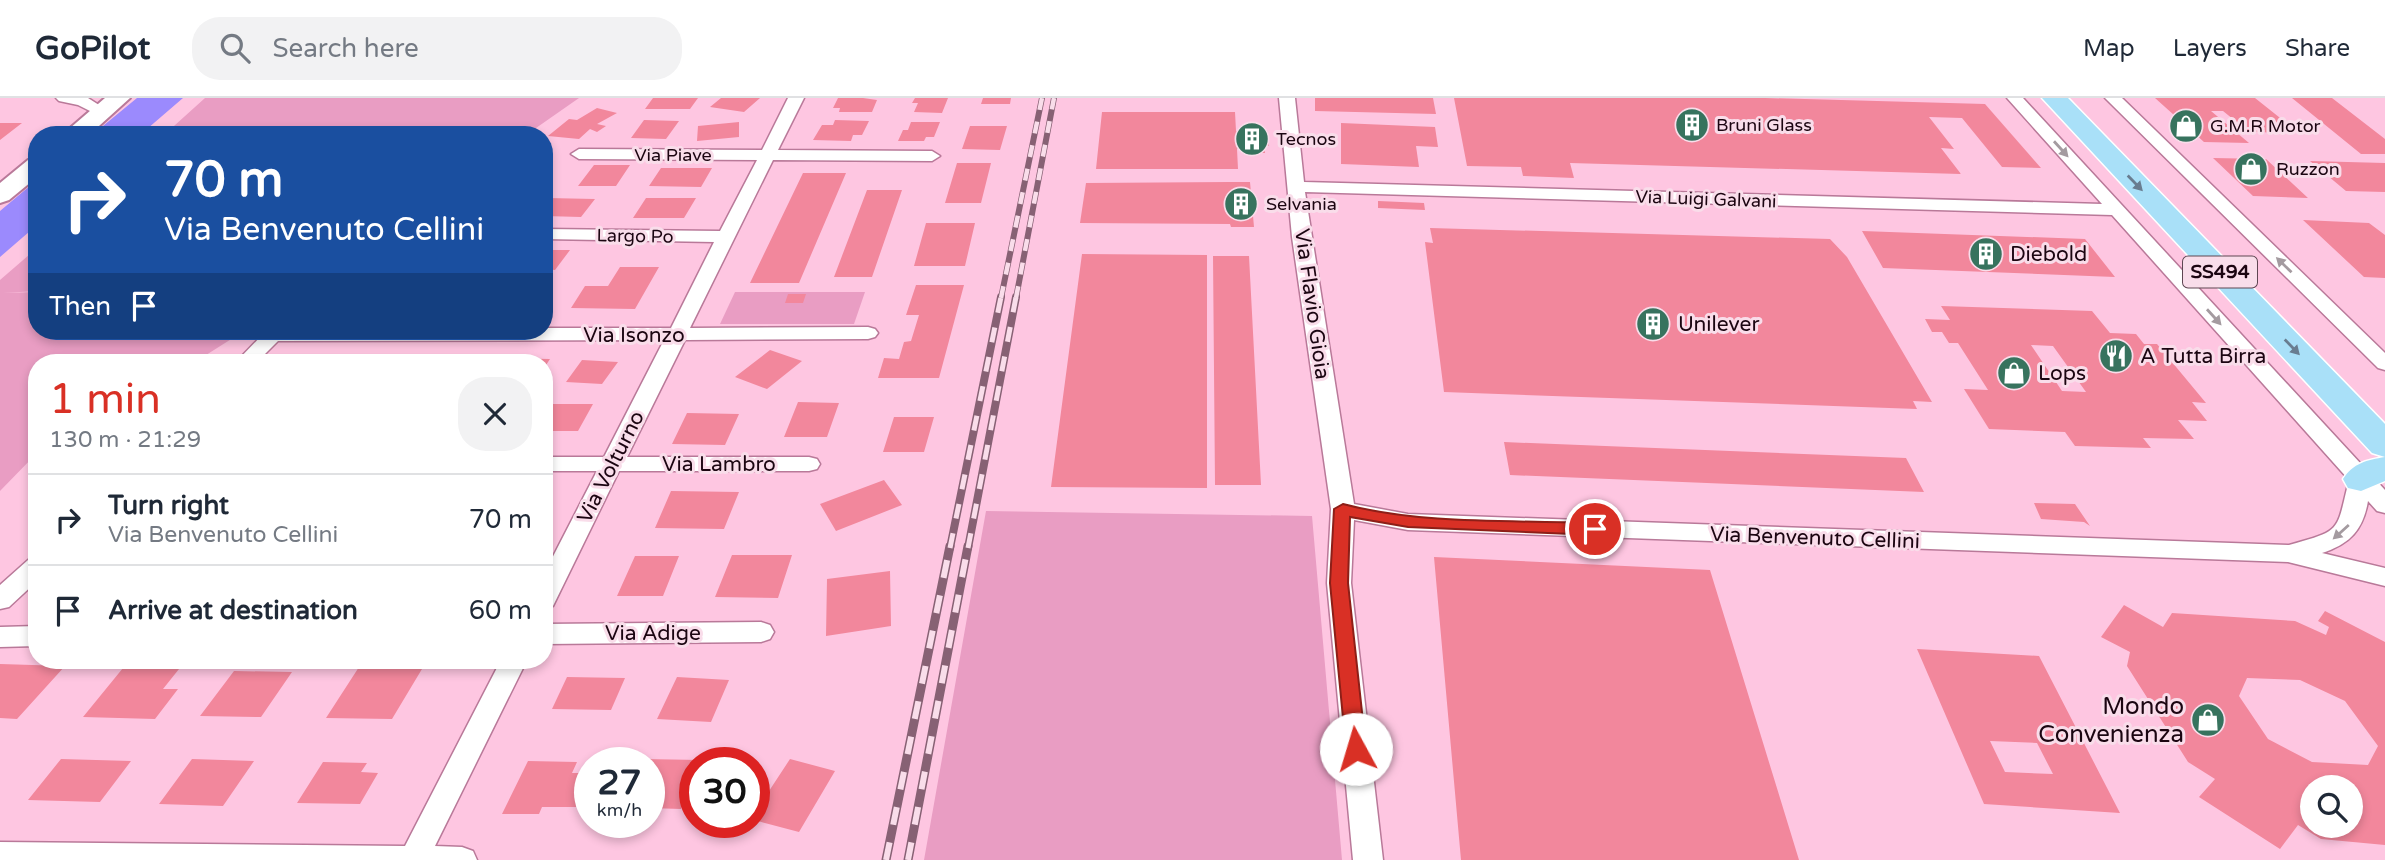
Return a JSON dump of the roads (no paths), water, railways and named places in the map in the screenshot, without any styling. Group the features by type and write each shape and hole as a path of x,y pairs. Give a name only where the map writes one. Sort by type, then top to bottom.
{"main road":[{"name":"SS494","path":"2054,98 2385,445"},
{"name":"SS494","path":"2081,98 2385,409"},
{"path":"85,126 110,105"},
{"path":"0,195 28,172"}],"street":[{"path":"64,98 110,105"},
{"path":"677,335 796,98"},
{"name":"Via Flavio Gioia","path":"1287,98 1295,187 1343,509 1339,583 1368,860"},
{"path":"2015,98 2117,210 2373,474 2385,505"},
{"path":"2113,98 2385,364"},
{"name":"Via Piave","path":"579,154 932,156"},
{"name":"Via Luigi Galvani","path":"1295,187 2117,210"},
{"name":"Largo Po","path":"553,234 726,237"},
{"name":"Via Isonzo","path":"553,335 868,333"},
{"name":"Via Volturno","path":"553,581 677,335"},
{"name":"Via Isonzo","path":"254,354 269,340"},
{"name":"Via Lambro","path":"553,464 809,464"},
{"path":"2288,553 2335,539 2346,531 2352,521 2354,503 2373,474"},
{"name":"Via Benvenuto Cellini","path":"1343,509 1372,517 1408,522 2288,553"},
{"path":"2288,553 2385,577"},
{"path":"0,600 28,574"},
{"name":"Via Adige","path":"553,634 761,632"},
{"path":"0,637 28,636"},
{"path":"413,860 509,669"},
{"path":"0,855 462,860"}],"railway":[{"path":"1001,298 1042,98"},
{"path":"1016,298 1054,98"},
{"path":"950,548 1001,297"},
{"path":"968,548 1016,297"},
{"path":"886,860 950,546"},
{"path":"908,860 968,546"}],"place":[{"name":"Bruni Glass","path":"1692,125"},
{"name":"G.M.R Motor","path":"2186,126"},
{"name":"Tecnos","path":"1252,139"},
{"name":"Ruzzon","path":"2251,169"},
{"name":"Selvania","path":"1241,204"},
{"name":"Diebold","path":"1986,254"},
{"name":"Unilever","path":"1653,324"},
{"name":"A Tutta Birra","path":"2116,356"},
{"name":"Lops","path":"2014,373"},
{"name":"Mondo Convenienza","path":"2208,720"}]}
